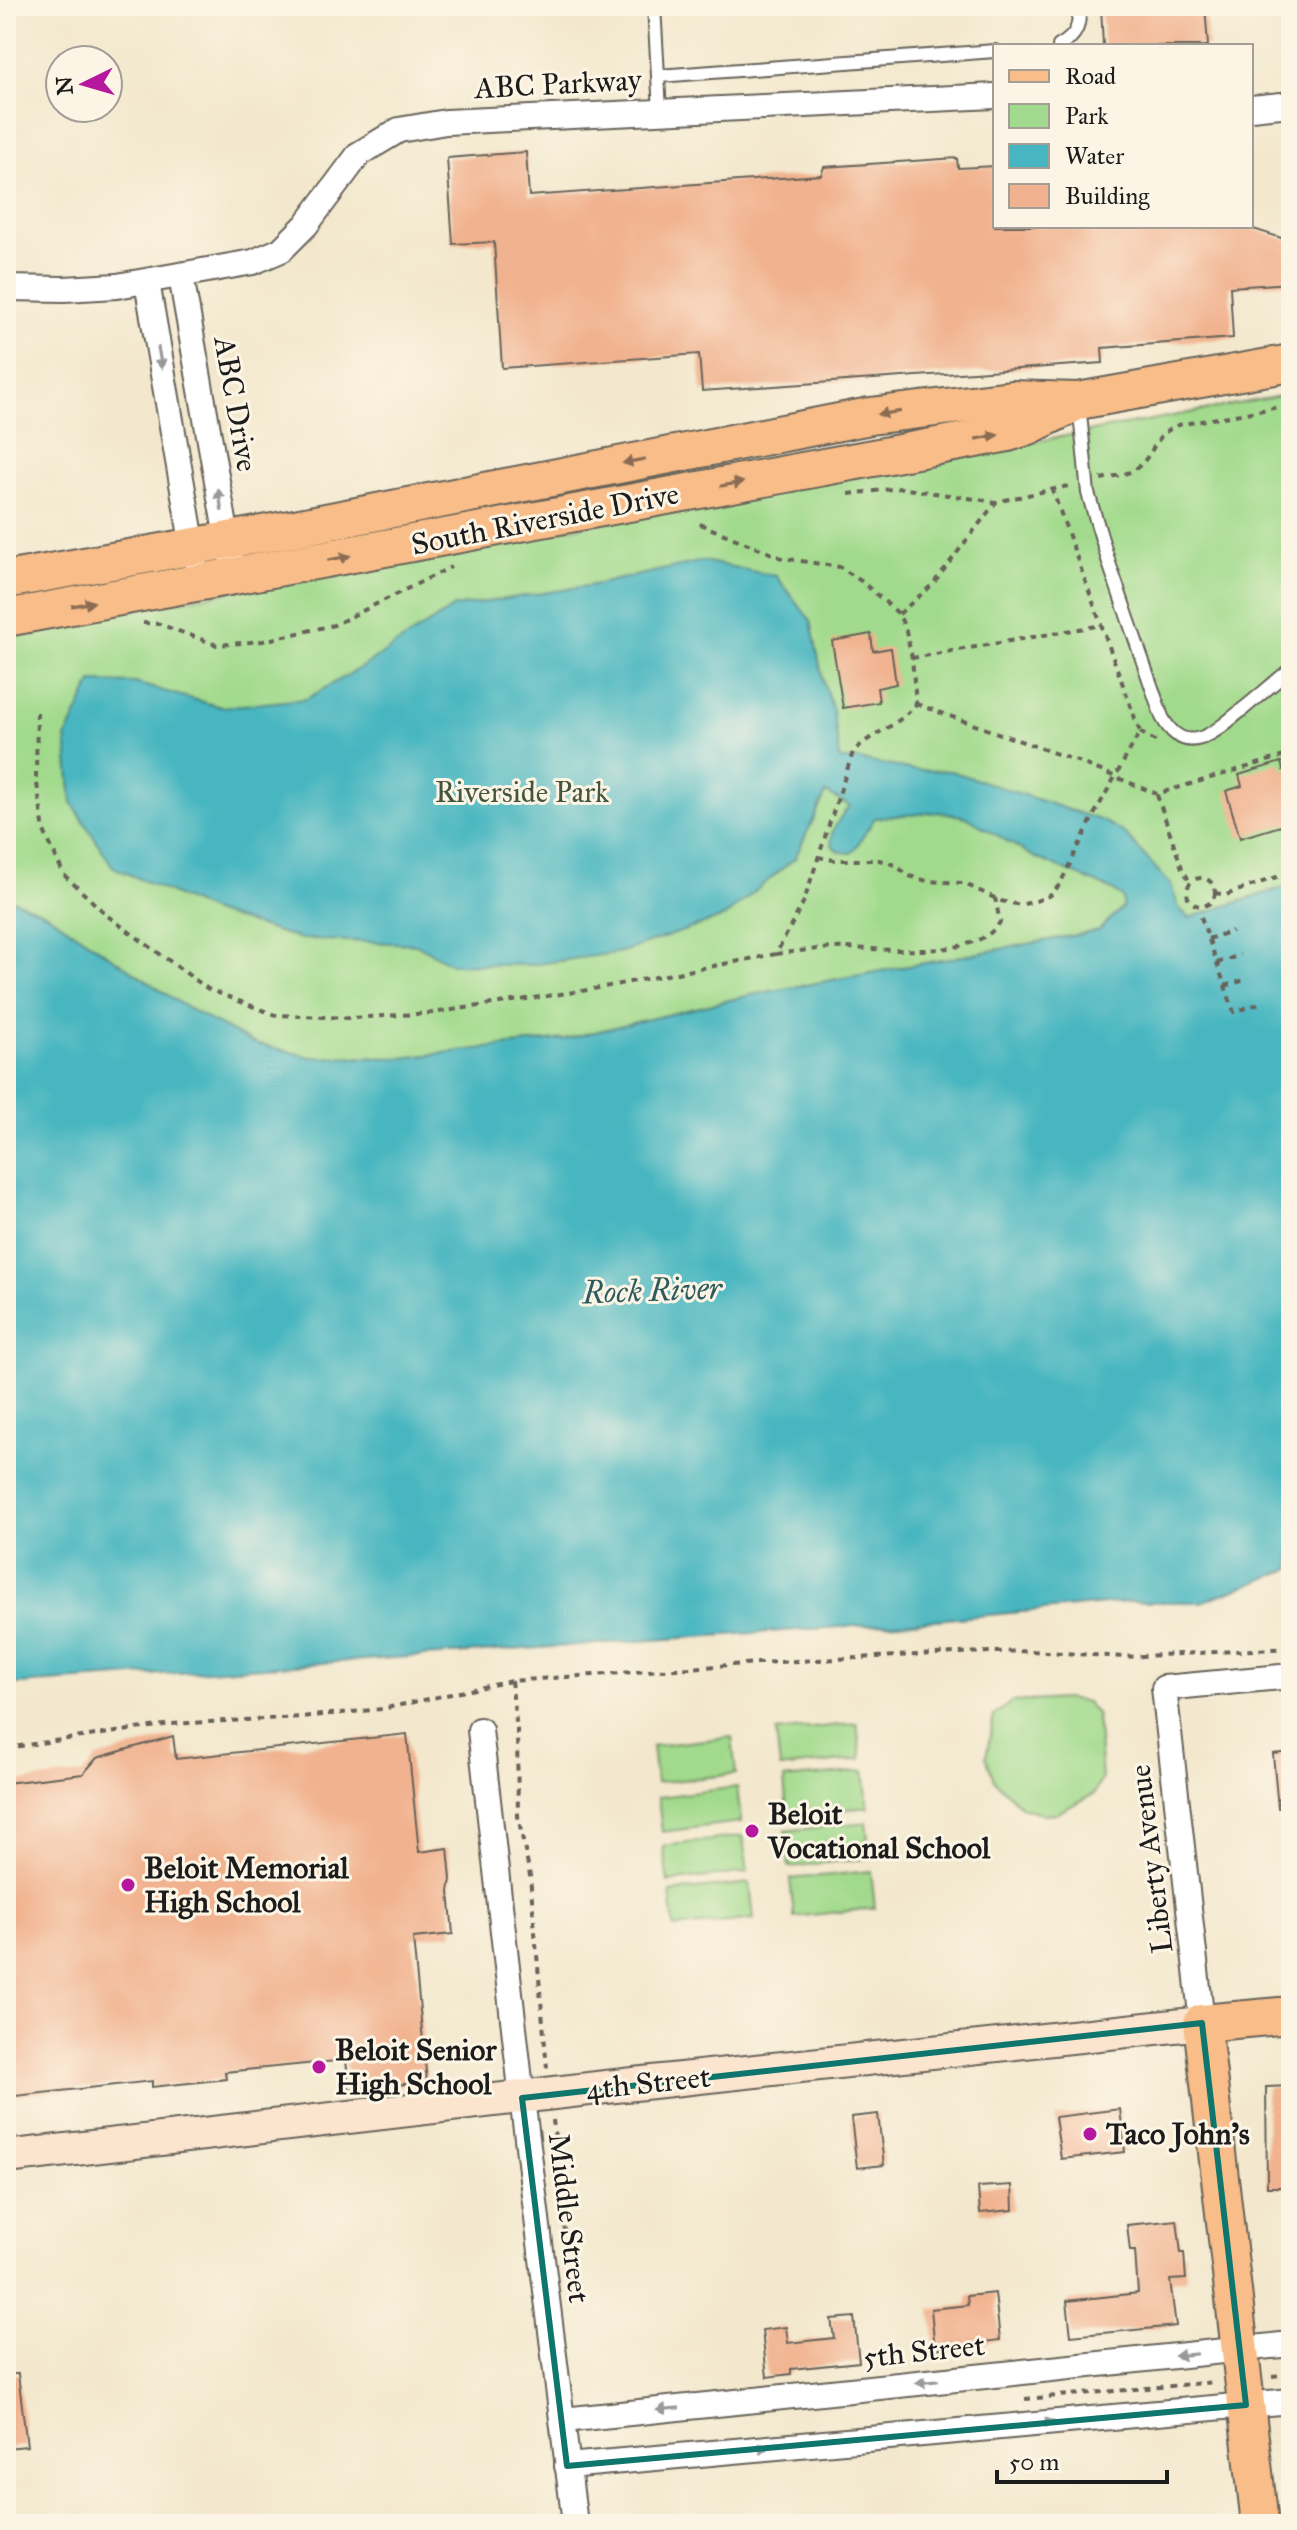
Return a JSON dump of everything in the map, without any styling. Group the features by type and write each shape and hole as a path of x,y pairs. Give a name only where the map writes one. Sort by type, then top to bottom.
{"main road":[{"name":"South Riverside Drive","path":"6,580 870,416 1011,399 1078,401 1291,363"},
{"name":"South Riverside Drive","path":"6,618 1008,433 1078,401"},
{"name":"4th Street","path":"1202,2023 1291,2015"},
{"path":"1202,2023 1260,2524"}],"street":[{"name":"ABC Parkway","path":"181,276 253,262 281,250 306,225 359,154 399,130 446,122 993,96"},
{"path":"1253,108 1291,104"},
{"path":"6,288 64,289 181,276"},
{"name":"ABC Drive","path":"181,276 210,543 198,583"},
{"name":"ABC Drive","path":"147,282 210,543 234,577"},
{"name":"Liberty Avenue","path":"1202,2023 1164,1688 1291,1676"},
{"name":"Middle Street","path":"480,1730 575,2524"},
{"name":"4th Street","path":"6,2157 1202,2023"},
{"name":"5th Street","path":"563,2420 1291,2344"},
{"path":"567,2466 1291,2401"}],"lane":[{"path":"654,6 660,111"},
{"path":"1062,44 1073,38 1080,25 1079,6"},
{"path":"658,76 993,51"},
{"path":"1078,401 1087,482 1110,566 1168,728 1177,736 1188,739 1212,735 1291,669"}],"path":[{"path":"847,495 900,488 996,502 1127,473 1139,466 1166,430 1178,425 1291,405"},
{"path":"818,857 879,860 895,865 909,876 963,883 1020,905 1051,895 1060,884 1114,776 1140,732 1052,489"},
{"path":"899,614 933,584 996,502"},
{"path":"708,519 695,522 782,558 840,567 861,581 899,614 912,658 916,704 905,717 864,740 853,752 804,901 776,954"},
{"path":"129,625 159,624 217,645 263,641 334,625 457,565"},
{"path":"912,658 1102,625"},
{"path":"916,704 1077,761 1157,794 1291,754"},
{"path":"37,712 36,777 44,831 64,875 109,917 208,989 275,1015 352,1018 432,1013 588,990 776,954 830,948 937,949 970,942 995,931 1000,922 995,897"},
{"path":"1157,794 1182,868 1190,882 1187,896 1193,904 1207,905 1215,893 1213,885 1206,879 1197,878 1190,882"},
{"path":"1215,893 1226,895 1291,872"},
{"path":"1201,917 1234,1012 1261,1003"},
{"path":"1208,939 1232,931"},
{"path":"1217,963 1240,955"},
{"path":"1225,986 1248,979"},
{"path":"6,1748 171,1724 382,1709 511,1681 758,1663 956,1653 1031,1651 1124,1657 1291,1648"}],"highlighted area":[{"path":"1202,2023 1246,2405 567,2466 522,2098"}],"green space":[{"name":"Riverside Park","path":"1291,394 1291,885 1189,918 1098,931 751,995 565,1039 402,1058 311,1057 253,1043 187,1008 47,914 6,897 6,633"},
{"path":"1066,1699 1086,1702 1097,1715 1102,1778 1094,1794 1057,1813 1043,1814 1022,1807 994,1780 986,1757 994,1716 1011,1702"},
{"path":"857,1723 861,1759 780,1768 776,1732"},
{"path":"732,1737 736,1774 656,1783 652,1746"},
{"path":"864,1771 868,1807 787,1815 784,1779"},
{"path":"737,1787 741,1822 662,1832 658,1797"},
{"path":"866,1822 870,1858 789,1867 785,1831"},
{"path":"743,1836 748,1872 668,1882 663,1846"},
{"path":"871,1871 875,1908 794,1917 790,1879"},
{"path":"750,1883 754,1919 674,1928 670,1892"}],"water":[{"name":"Rock River","path":"703,561 776,576 811,621 833,711 840,760 860,760 914,770 951,771 1103,821 1124,833 1171,885 1179,908 1189,918 1291,885 1291,1569 1201,1602 1127,1602 913,1622 6,1685 6,897 47,914 187,1008 253,1043 311,1057 402,1058 565,1039 751,995 1098,931 1123,907 1123,898 1113,890 1034,857 966,817 940,812 875,818 852,853 841,852 834,848 832,835 839,819 850,806 826,793 795,858 724,917 622,952 530,965 451,964 416,944 301,939 215,913 113,867 72,803 66,737 92,682 135,683 221,707 306,699 454,607 593,585"}],"building":[{"path":"1101,6 1205,6 1208,44 1103,44"},
{"path":"526,152 529,196 821,175 824,167 957,158 958,168 993,166 993,228 1250,228 1291,241 1291,283 1230,287 1233,338 1102,348 1103,363 702,391 699,354 502,368 494,242 453,244 447,158"},
{"path":"871,634 873,651 891,648 896,684 877,688 879,702 843,708 832,641"},
{"path":"1281,762 1283,770 1291,767 1291,823 1240,838 1226,791 1242,786 1239,775"},
{"path":"407,1734 419,1852 448,1848 451,1879 449,1891 453,1934 413,1938 427,2082 349,2089 346,2060 225,2072 226,2079 152,2087 152,2081 6,2097 6,1783 83,1774 97,1758 173,1736 176,1759"},
{"path":"1291,1752 1291,1807 1278,1808 1273,1754"},
{"path":"1291,2086 1291,2187 1267,2187 1266,2087"},
{"name":"Taco John's","path":"1120,2109 1125,2152 1061,2159 1055,2117"},
{"path":"878,2114 884,2165 857,2168 851,2117"},
{"path":"1012,2185 1013,2210 980,2213 978,2187"},
{"path":"1177,2220 1186,2279 1170,2280 1176,2326 1071,2336 1067,2301 1138,2293 1135,2251 1130,2251 1127,2225"},
{"path":"995,2293 1000,2340 935,2349 931,2309 968,2305 967,2296"},
{"path":"854,2317 859,2362 791,2369 791,2374 767,2377 762,2330 786,2327 788,2343 834,2338 831,2319"},
{"path":"6,2374 18,2374 27,2446 6,2448"}],"place":[{"name":"Beloit Vocational School","path":"752,1831"},
{"name":"Beloit Memorial High School","path":"128,1885"},
{"name":"Beloit Senior High School","path":"319,2067"},
{"name":"Taco John's","path":"1090,2134"}]}
